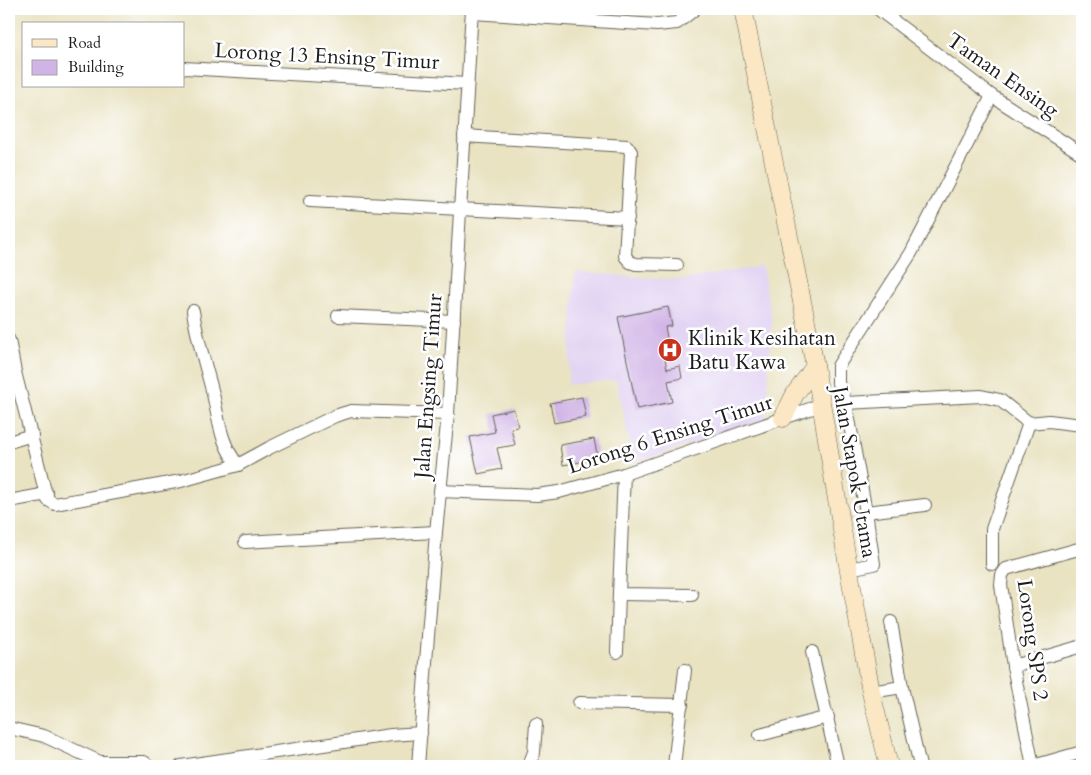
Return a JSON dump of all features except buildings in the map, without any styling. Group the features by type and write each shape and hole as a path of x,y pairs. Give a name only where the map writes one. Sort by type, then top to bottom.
{"main road":[{"name":"Jalan Stapok Utama","path":"743,9 815,366 871,692 889,766"},
{"path":"783,418 794,394 815,366"}],"street":[{"path":"472,11 657,25 677,23 695,9"},
{"name":"Taman Ensing","path":"878,9 992,96 1082,154"},
{"name":"Jalan Engsing Timur","path":"418,766 436,532 448,414 472,11"},
{"name":"Lorong 13 Ensing Timur","path":"185,68 468,84"},
{"path":"849,569 874,564 866,512 843,398 838,383 838,366 911,253 992,96"},
{"path":"464,136 627,146 631,152 625,256 630,262 636,264 677,265"},
{"path":"310,202 628,218"},
{"path":"193,311 197,340 213,394 221,434 230,456 238,465"},
{"path":"338,316 454,322"},
{"path":"9,340 15,372 48,500 55,504 181,481 238,465 268,448 335,416 351,411 448,414"},
{"path":"843,398 981,396 1000,400 1029,423 1048,421 1082,426"},
{"name":"Lorong 6 Ensing Timur","path":"440,491 537,495 559,492 624,474 821,405"},
{"path":"992,564 992,529 1029,423"},
{"path":"9,442 32,436"},
{"path":"617,652 624,474"},
{"path":"9,501 47,494"},
{"path":"866,512 925,505"},
{"path":"245,542 436,532"},
{"name":"Lorong SPS 2","path":"1033,766 1013,666 1002,585 1004,572 1006,569 1082,548"},
{"path":"619,594 692,596"},
{"path":"891,622 902,687 920,766"},
{"path":"1013,666 1082,646"},
{"path":"812,652 838,766"},
{"path":"674,766 685,670"},
{"path":"871,692 902,687"},
{"path":"579,703 682,705"},
{"path":"760,736 828,717"},
{"path":"527,766 534,752 536,724"},
{"path":"9,728 44,736 100,762 144,762 149,766"},
{"path":"181,766 391,735 421,733"},
{"path":"1033,766 1082,752"}],"shaded area":[{"name":"Klinik Kesihatan Batu Kawa","path":"762,266 772,320 766,419 634,463 616,380 568,385 575,272 682,280"}],"place":[{"name":"Klinik Kesihatan Batu Kawa","path":"670,350"}]}
